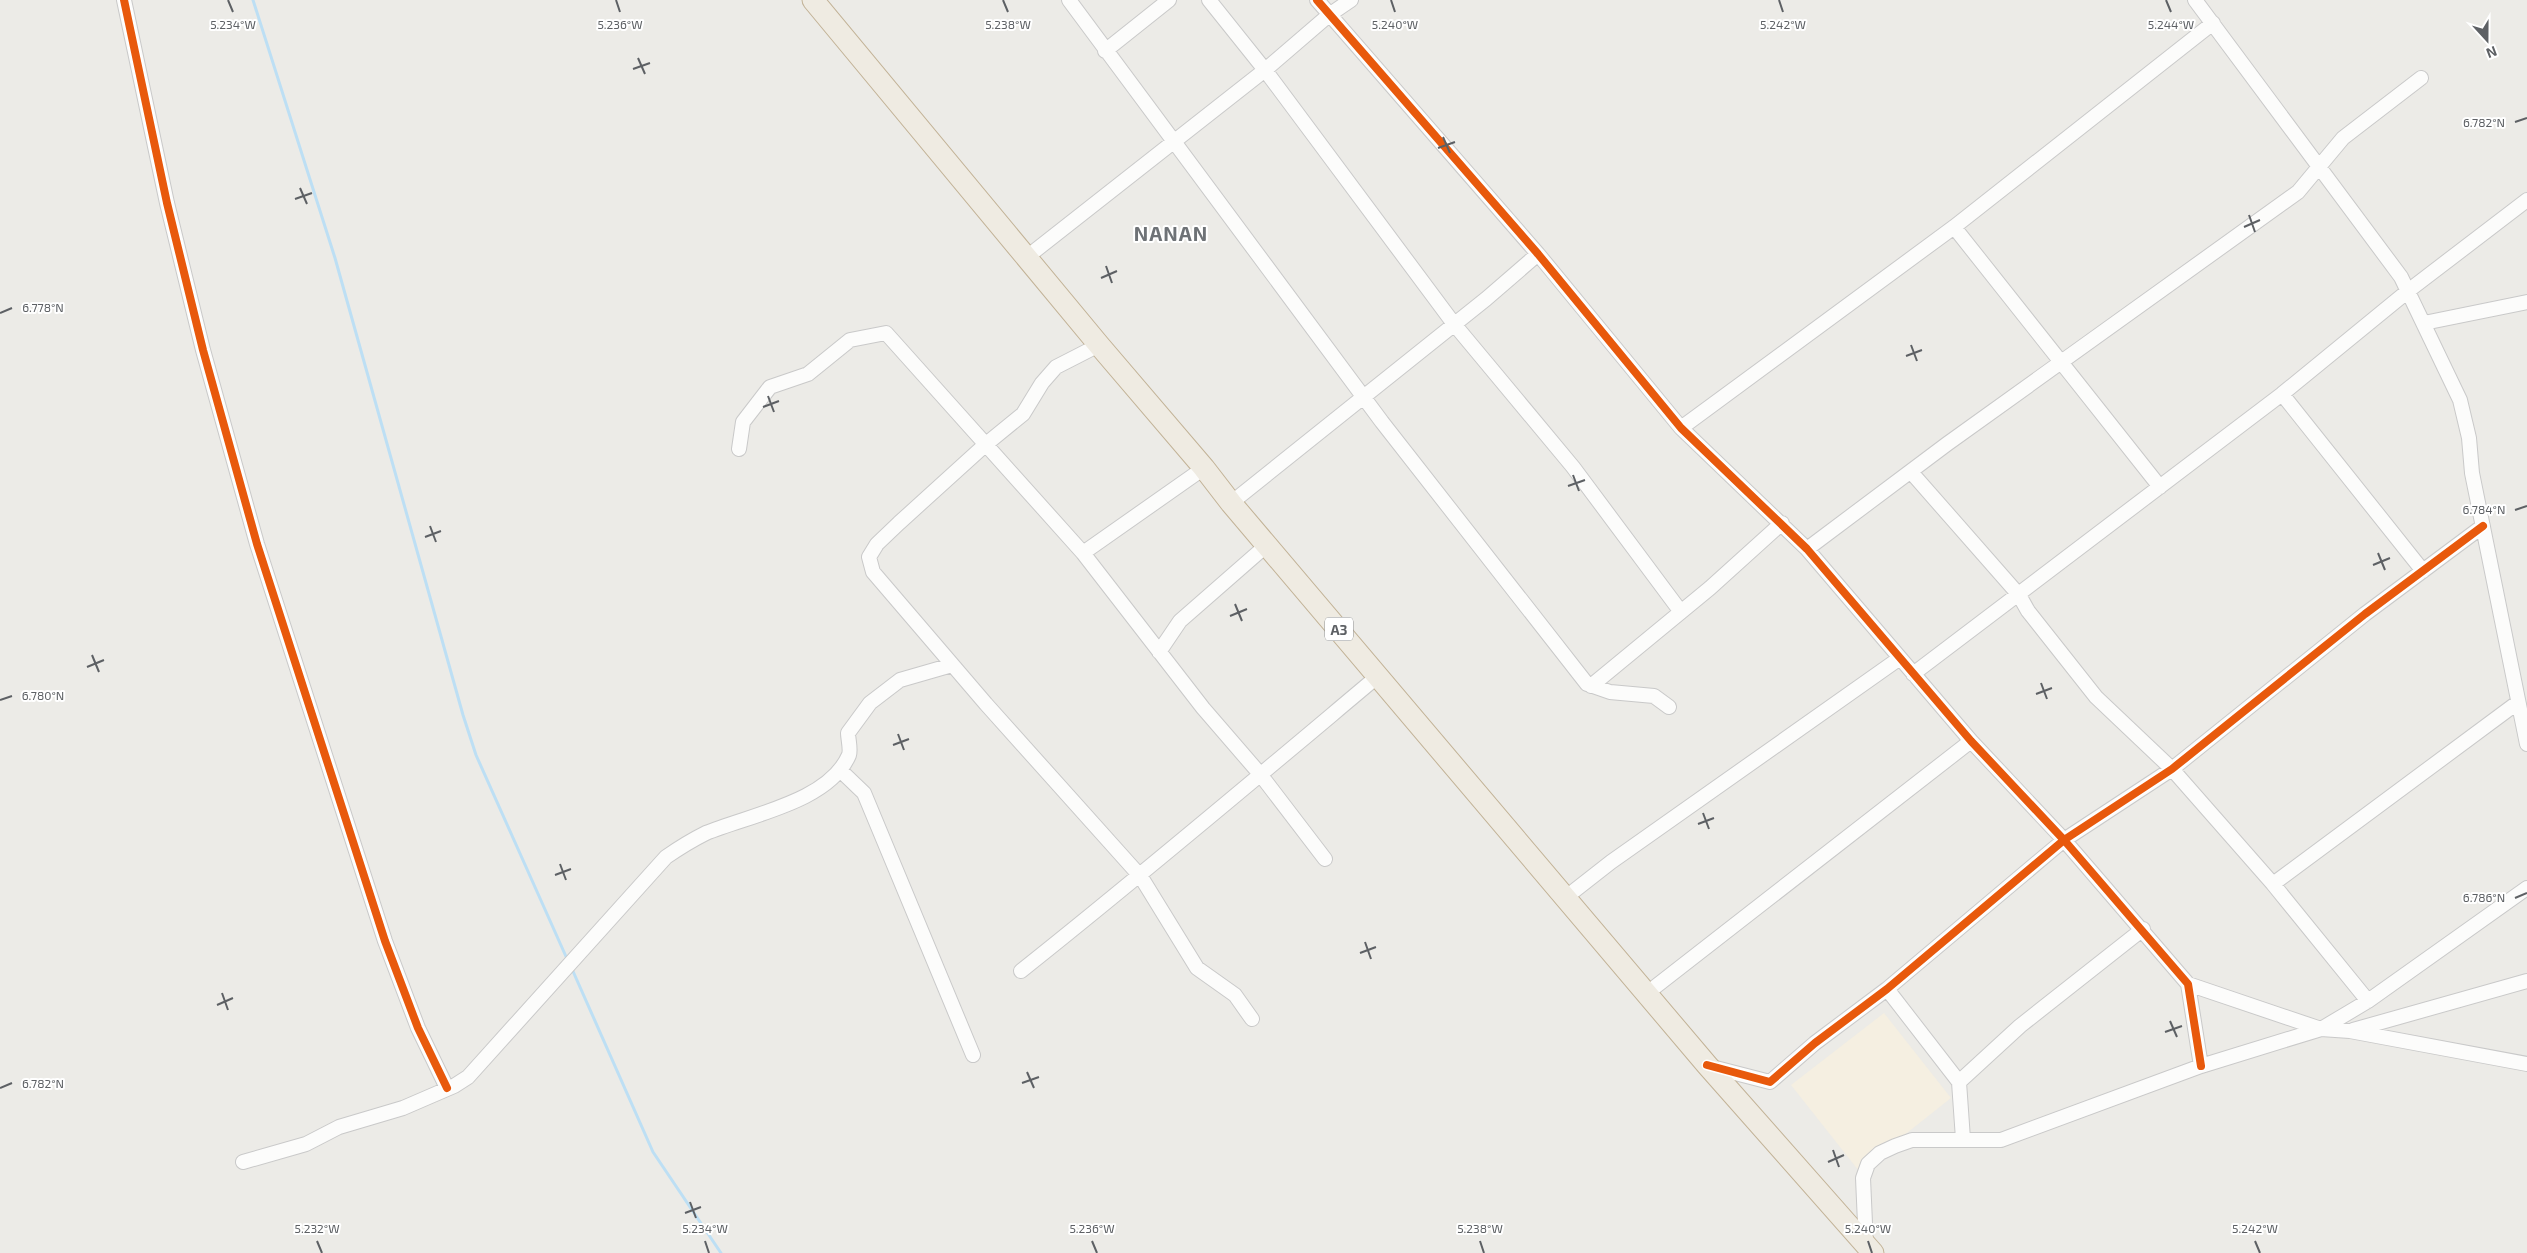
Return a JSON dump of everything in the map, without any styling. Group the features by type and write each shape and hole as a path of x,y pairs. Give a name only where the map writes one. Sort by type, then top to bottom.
{"highway":[{"name":"A3","path":"813,0 1099,345 1204,468 1231,503 1268,544 1646,994 1707,1066 1870,1250"}],"street":[{"path":"124,0 167,203 203,350 256,544 385,942 418,1028 447,1088"},
{"path":"1069,0 1105,52 1461,526 1587,684 1610,692 1654,696 1669,707"},
{"path":"1105,52 1168,0"},
{"path":"1209,0 1265,70 1454,324 1573,466 1681,612"},
{"path":"1317,0 1538,254 1681,428 1807,549 1971,741 2064,840 2143,929 2188,984 2201,1066"},
{"path":"1027,258 1174,144 1351,0"},
{"path":"2195,0 2401,277 2460,400 2469,438 2472,473 2517,703 2527,744"},
{"path":"1681,428 1954,228 2213,23"},
{"path":"1807,549 1910,472 2298,192 2343,138 2421,78"},
{"path":"1913,674 2282,394 2408,291 2527,200"},
{"path":"1954,228 2160,487"},
{"path":"1231,503 1538,254"},
{"path":"2424,323 2527,302"},
{"path":"739,449 744,422 770,387 808,374 850,340 886,333 1083,553 1203,708 1260,774 1325,859"},
{"path":"1099,345 1056,368 1042,383 1023,414 985,445 877,544 869,557 873,572 952,665 1140,876 1197,968 1235,995 1252,1019"},
{"path":"2282,394 2423,571"},
{"path":"1083,553 1204,468"},
{"path":"1910,472 2019,595 2028,610 2096,697 2172,768 2273,884 2368,1002"},
{"path":"1591,686 1681,612 1782,523"},
{"path":"1707,1066 1770,1082 1815,1043 1887,989 2064,840 2172,768 2365,614 2483,526"},
{"path":"1159,652 1180,621 1268,544"},
{"path":"1565,898 1611,862 1900,658"},
{"path":"243,1162 306,1144 340,1127 403,1108 468,1078 666,857 706,833 798,799 818,789 840,770 850,753 848,733 870,703 900,680 952,665"},
{"path":"1022,971 1140,876 1378,676"},
{"path":"2273,884 2517,703"},
{"path":"1646,994 1971,741"},
{"path":"840,770 864,792 973,1055"},
{"path":"1870,1250 1863,1178 1868,1164 1880,1154 1912,1140 2001,1140 2201,1066 2321,1029 2368,1002 2527,888"},
{"path":"1959,1082 2020,1026 2143,929"},
{"path":"2350,1031 2527,980"},
{"path":"2188,984 2321,1029 2350,1031 2527,1064"},
{"path":"1887,989 1959,1082 1963,1139"}],"shaded area":[{"path":"1884,1013 1951,1098 1859,1171 1791,1085"}],"waterway":[{"path":"253,0 335,258 463,715 476,755 568,961"},
{"path":"572,969 653,1152 721,1253"}],"cycle path":[{"path":"124,0 167,203 203,350 257,544 385,941 418,1028 447,1088"},
{"path":"1317,0 1538,254 1681,428 1807,549 1971,741 2064,840 2188,984 2201,1066"},
{"path":"1707,1065 1770,1082 1815,1043 1887,989 2064,840 2172,769 2365,614 2483,526"}],"district":[{"name":"NANAN","path":"1171,233"}]}
